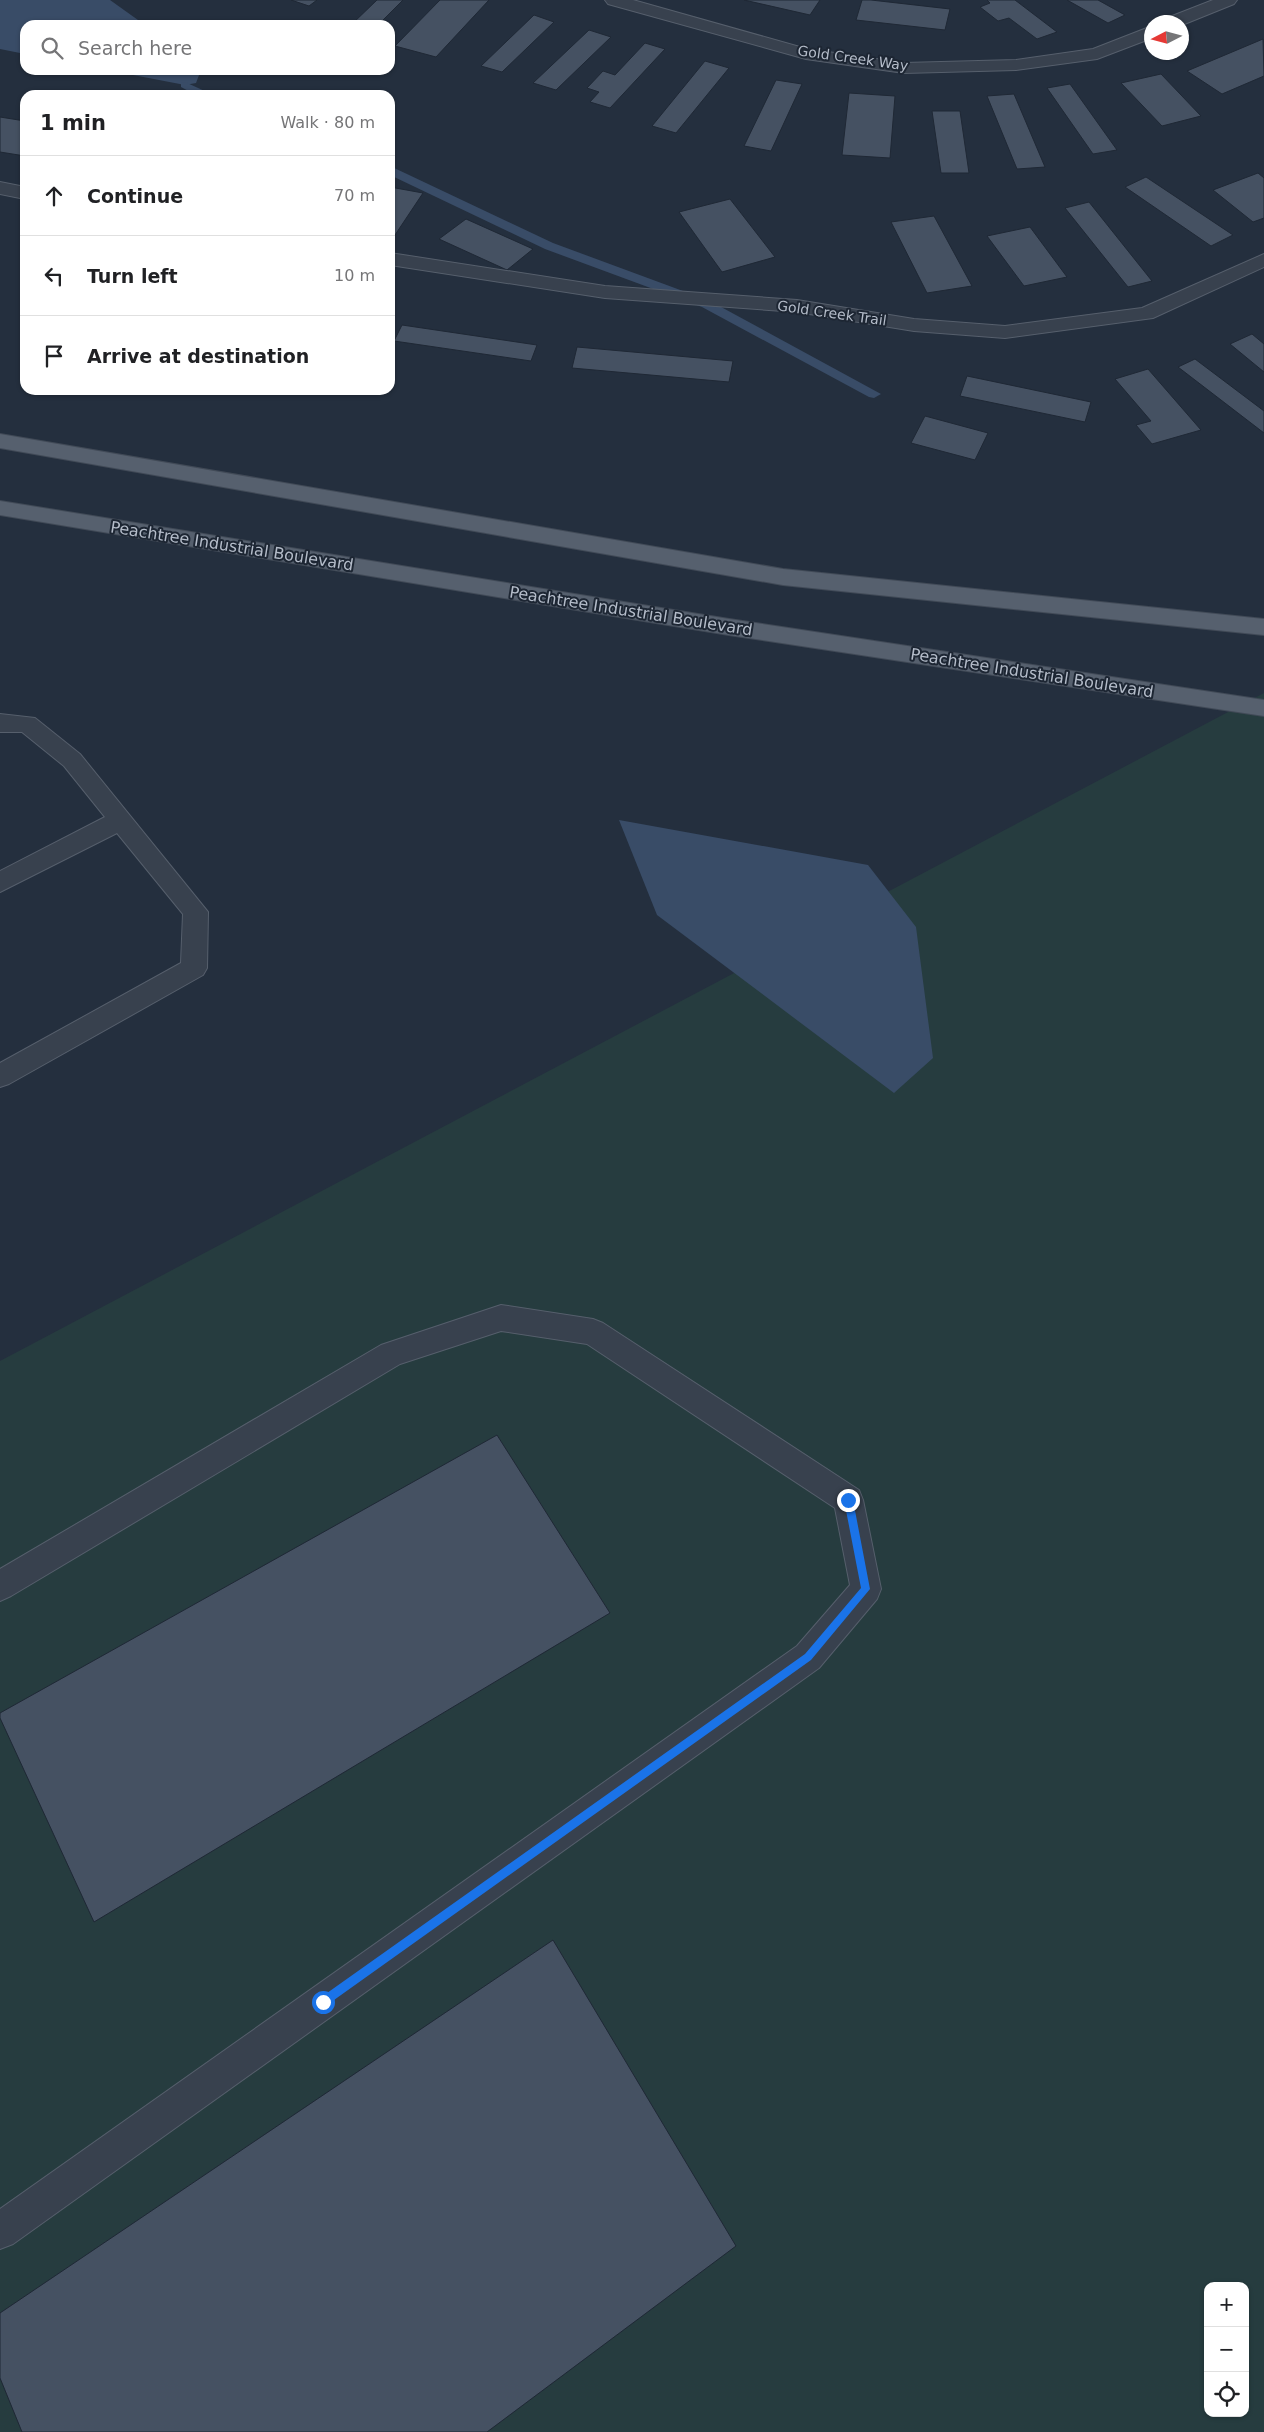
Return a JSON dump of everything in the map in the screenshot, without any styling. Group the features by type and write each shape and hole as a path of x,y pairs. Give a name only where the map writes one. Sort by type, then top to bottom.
{"main road":[{"path":"0,441 783,577 1264,628"},
{"name":"Peachtree Industrial Boulevard","path":"0,508 736,628 1264,708"}],"street":[{"name":"Gold Creek Way","path":"614,0 649,4 806,54 904,68 1016,65 1097,54 1144,35"},
{"path":"1189,16 1228,0"},
{"path":"0,188 20,191"},
{"name":"Gold Creek Trail","path":"395,260 605,292 797,306 914,324 1004,332 1146,314 1264,260"},
{"path":"0,723 26,724 72,760 196,912 194,968 0,1076"},
{"path":"0,882 121,820"},
{"path":"0,1586 391,1354 501,1318 593,1332 848,1500 866,1589 808,1657 0,2231"}],"green space":[{"path":"1264,693 1264,2432 0,2432 0,1361"}],"water":[{"path":"0,0 110,0 138,20 20,20 20,53 0,49"},
{"path":"133,75 199,75 196,83 185,85"},
{"path":"619,820 868,865 916,927 933,1058 894,1093 657,915"}],"building":[{"path":"291,0 317,0 309,6"},
{"path":"377,0 403,0 383,20 356,20"},
{"path":"440,0 489,0 436,57 395,46"},
{"path":"744,0 820,0 810,15"},
{"path":"862,0 950,9 945,30 856,20"},
{"path":"987,0 1015,0 1057,32 1037,39 1009,18 998,21 980,7 990,3"},
{"path":"1067,0 1098,0 1125,15 1108,23"},
{"path":"534,15 554,22 502,72 481,66"},
{"path":"589,30 611,37 556,90 533,83"},
{"path":"1263,39 1264,76 1222,94 1187,71"},
{"path":"645,43 665,49 610,108 590,102 599,92 587,88 603,71 615,75"},
{"path":"705,61 729,68 676,133 652,126"},
{"path":"1161,74 1201,116 1162,126 1121,83"},
{"path":"776,80 802,84 771,151 744,146"},
{"path":"1070,84 1117,150 1093,154 1047,88"},
{"path":"849,93 895,96 890,158 842,155"},
{"path":"1014,94 1045,167 1017,169 987,96"},
{"path":"932,111 960,111 969,173 941,173"},
{"path":"0,117 20,120 20,155 0,152"},
{"path":"1258,173 1264,178 1264,218 1253,222 1213,190"},
{"path":"1146,177 1233,235 1211,246 1125,187"},
{"path":"395,188 423,193 395,235"},
{"path":"730,199 775,257 722,272 679,212"},
{"path":"1089,202 1152,281 1128,287 1065,208"},
{"path":"934,216 972,286 927,293 891,222"},
{"path":"466,219 533,249 507,270 439,239"},
{"path":"1030,227 1067,277 1024,286 987,236"},
{"path":"402,325 537,345 531,361 395,341"},
{"path":"1252,334 1264,344 1264,372 1230,344"},
{"path":"577,347 733,361 729,382 572,368"},
{"path":"1195,359 1264,411 1264,433 1178,367"},
{"path":"1148,369 1201,430 1152,444 1136,425 1151,421 1115,379"},
{"path":"967,376 1091,402 1085,422 960,396"},
{"path":"925,416 988,433 975,460 911,443"},
{"path":"497,1435 610,1613 94,1922 0,1718 0,1713"},
{"path":"553,1940 736,2246 487,2432 22,2432 0,2378 0,2313"}],"waterway":[{"path":"185,85 195,90"},
{"path":"395,172 549,246 706,304 874,394"}],"route":[{"path":"323,2002 808,1657 866,1589 848,1500"}]}
